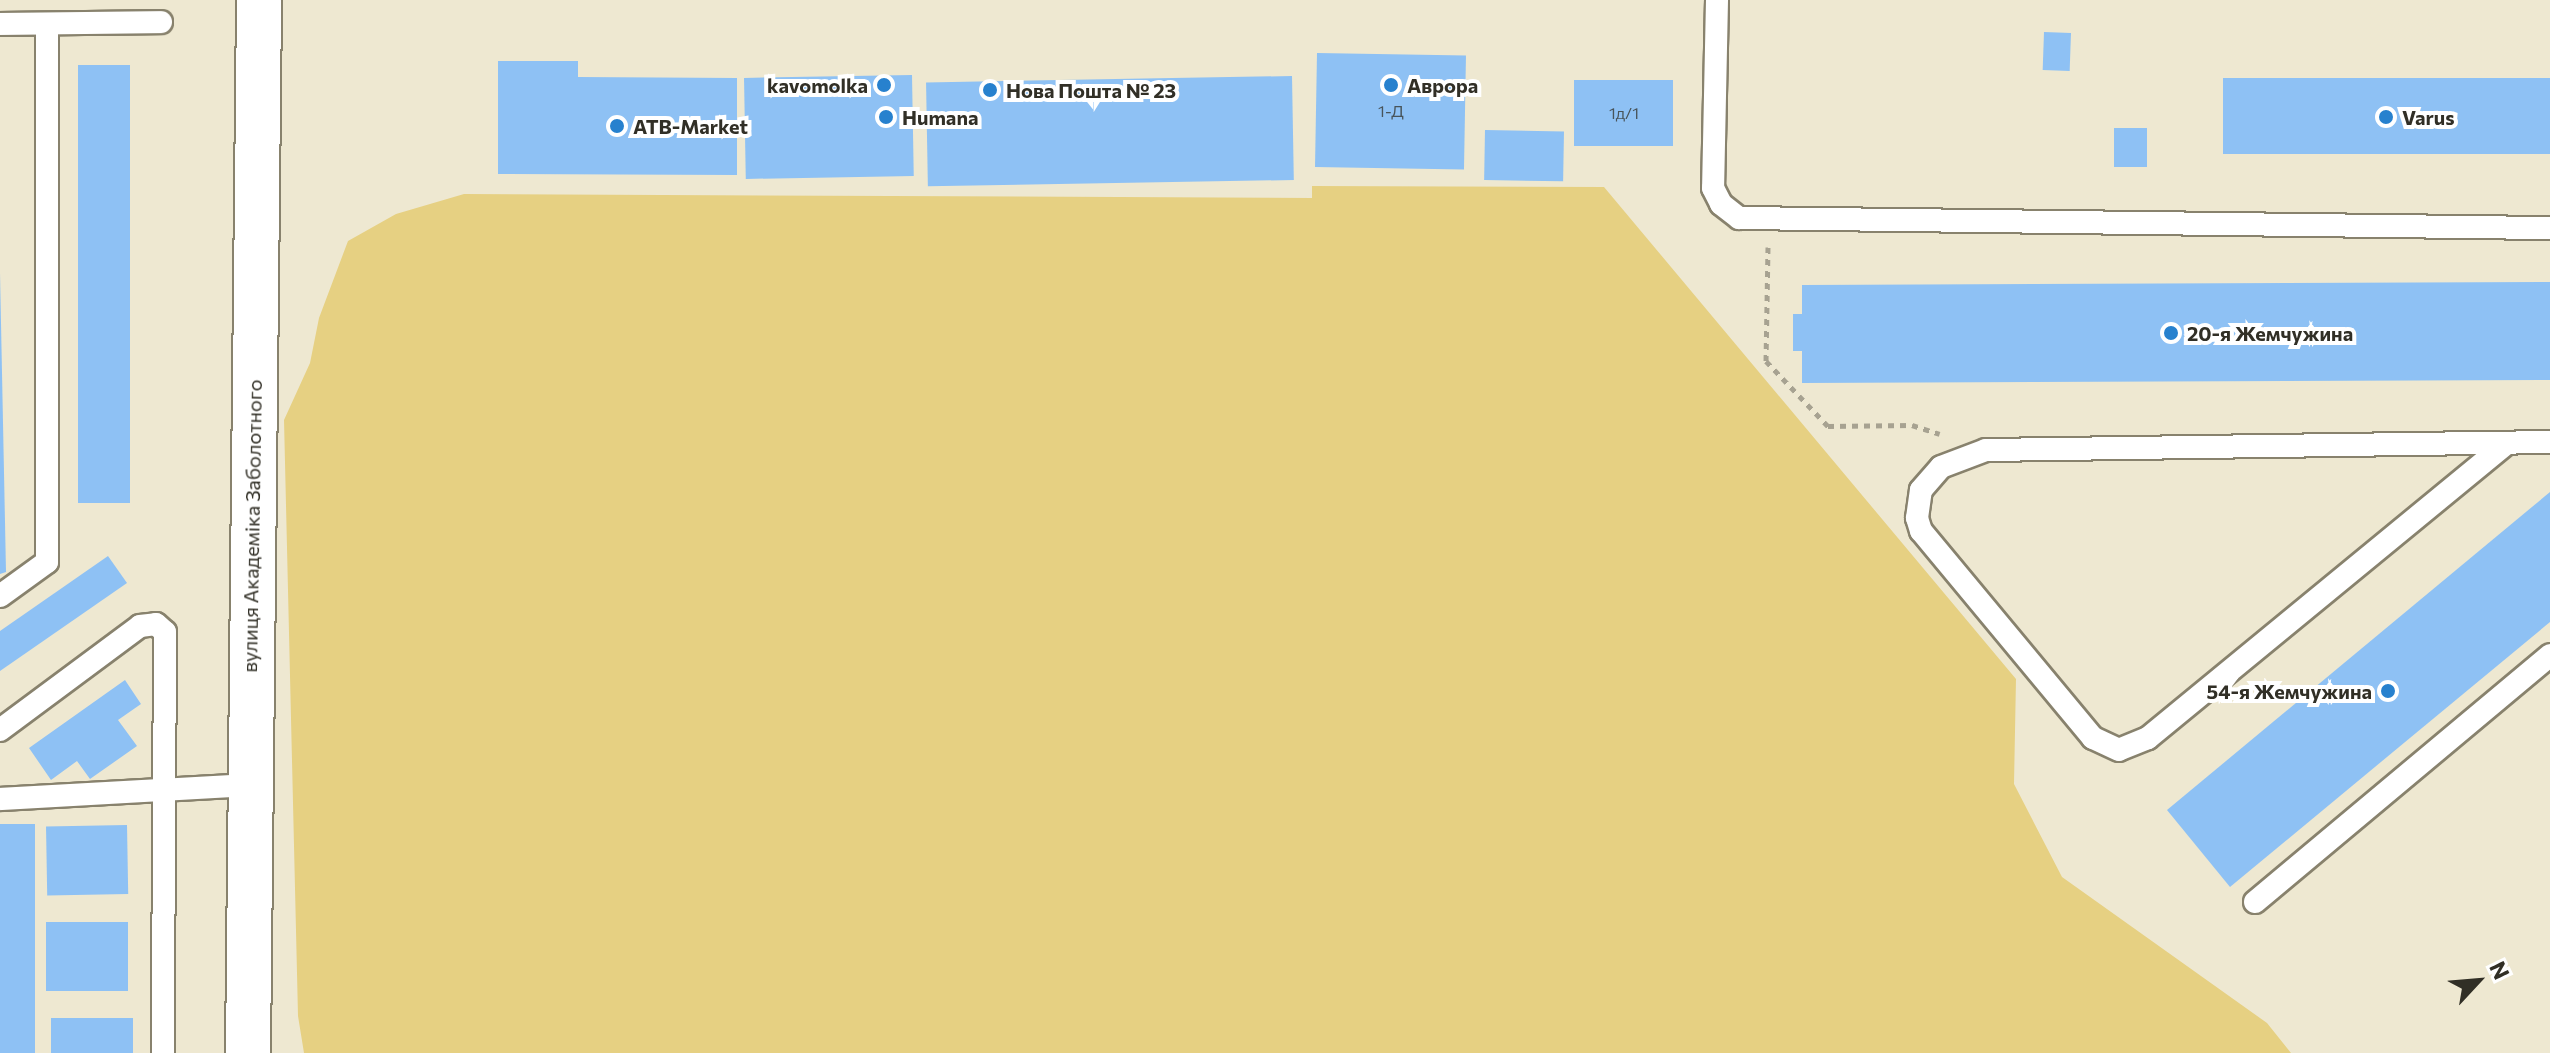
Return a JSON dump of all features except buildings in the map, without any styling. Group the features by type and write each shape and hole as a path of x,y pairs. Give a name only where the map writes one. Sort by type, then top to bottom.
{"main road":[{"name":"вулиця Академіка Заболотного","path":"248,1053 248,785 259,0"}],"lane":[{"path":"1717,0 1713,188 1721,204 1739,218 1769,222 2550,228"},
{"path":"0,24 161,22"},
{"path":"0,596 47,562 47,24"},
{"path":"2507,443 2148,738 2119,750 2093,738 1921,531 1916,503 1928,479 1956,459 1986,450 2550,442"},
{"path":"0,730 140,626 156,624 165,639 163,1053"},
{"path":"2255,902 2550,655"},
{"path":"0,799 248,785"}],"path":[{"path":"1769,222 1766,361 1828,426 1912,425 1986,450"}],"shaded area":[{"path":"1312,186 1604,187 2016,679 2014,784 2062,877 2267,1023 2291,1053 304,1053 298,1016 284,420 310,363 319,318 348,241 396,214 464,194 1312,198"}],"place":[{"name":"kavomolka","path":"884,85"},
{"name":"Аврора","path":"1391,85"},
{"name":"Нова Пошта № 23","path":"990,90"},
{"name":"Humana","path":"886,117"},
{"name":"Varus","path":"2386,117"},
{"name":"ATB-Market","path":"617,126"},
{"name":"20-я Жемчужина","path":"2171,333"},
{"name":"54-я Жемчужина","path":"2388,691"}]}
